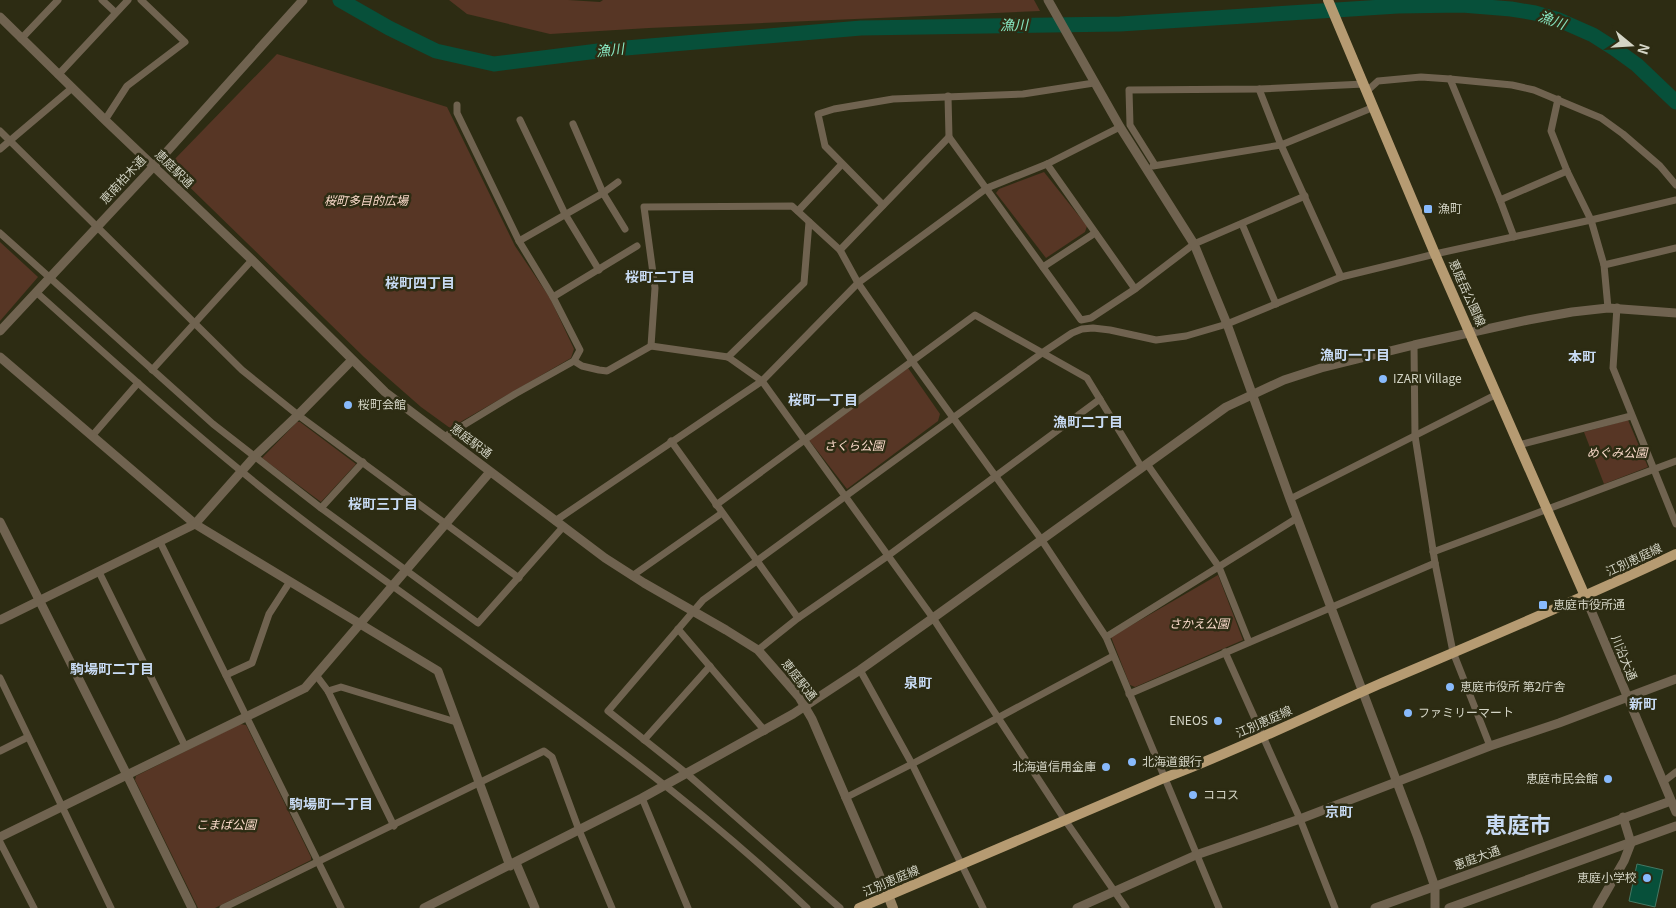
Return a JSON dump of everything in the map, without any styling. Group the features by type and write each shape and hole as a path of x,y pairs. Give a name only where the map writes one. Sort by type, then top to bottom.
{"main road":[{"name":"恵庭岳公園線","path":"1328,0 1435,254 1585,596"},
{"name":"江別恵庭線","path":"860,908 1200,764 1585,596 1676,554"},
{"path":"888,895 893,908"}],"street":[{"path":"21,39 58,0"},
{"path":"102,0 115,12"},
{"path":"58,75 128,0"},
{"path":"104,120 127,86 185,42 141,0"},
{"name":"恵南柏木通","path":"0,331 154,166 303,0"},
{"path":"1048,0 1120,127 1194,244 1254,394 1290,499 1435,887 1435,908"},
{"name":"恵庭駅通","path":"0,18 104,120 252,260 385,392 563,527 632,576 758,650 805,706 888,895"},
{"path":"1155,165 1130,125 1129,90 1366,88 1378,81 1421,78 1450,79 1512,85 1534,90 1602,118 1624,134 1660,166 1676,185"},
{"path":"1450,79 1514,237"},
{"path":"884,205 825,146 818,114 834,109 893,99 1023,94 1094,83"},
{"path":"0,149 72,88"},
{"path":"1260,89 1281,145 1341,277"},
{"path":"948,96 949,136 1081,320 1091,318 1135,289 1194,244 1305,196"},
{"path":"1558,99 1550,131 1567,171 1592,220 1604,265 1608,308"},
{"path":"444,437 574,361 580,350 553,298 519,242 457,113 457,105"},
{"path":"1145,168 1281,145 1374,107"},
{"path":"520,120 566,214 599,270"},
{"path":"573,124 603,193 625,230"},
{"path":"555,521 762,381 858,283 987,188 1047,164 1120,127"},
{"path":"0,131 242,370 298,415 519,578"},
{"path":"840,250 949,136"},
{"path":"798,211 842,164"},
{"path":"1047,164 1135,289"},
{"path":"1500,200 1567,171"},
{"path":"519,242 603,193 618,182"},
{"path":"840,908 686,773 608,711 703,600 844,496 1072,333 1082,329 1093,328 1156,340 1186,336 1227,324 1341,277 1676,200"},
{"path":"651,346 655,288 644,207 792,206 840,250 858,283 994,476 1041,539 1106,637 1128,694 1220,908"},
{"path":"728,358 804,283 809,222"},
{"path":"1242,224 1276,304"},
{"path":"0,233 213,424 321,508 478,623 563,527"},
{"path":"1043,267 1096,233"},
{"path":"553,298 637,246"},
{"path":"1604,265 1676,248"},
{"path":"152,370 252,260"},
{"path":"36,292 138,384 240,471 328,539 574,716 666,785 774,877 807,908"},
{"path":"1618,307 1613,368 1676,524"},
{"path":"424,908 642,798 765,731 860,670 1226,407 1284,380 1321,368 1414,345 1546,317 1618,307 1676,313"},
{"path":"716,505 975,315 1087,378 1145,466 1219,567 1249,642"},
{"path":"1414,345 1415,436 1435,563 1453,652 1490,746"},
{"path":"574,361 582,366 607,370 651,346 728,358 762,381 933,618 1065,820 1126,908"},
{"path":"0,357 195,524 289,583 438,671 478,783 513,864 535,908"},
{"path":"0,620 195,524 240,471 352,360"},
{"path":"92,436 138,384"},
{"path":"1290,499 1497,394"},
{"path":"758,650 798,618 889,555 1100,399"},
{"path":"1519,445 1632,416"},
{"path":"671,441 798,618"},
{"path":"1433,552 1676,461"},
{"path":"321,508 363,462"},
{"path":"0,837 305,688 490,472"},
{"path":"632,576 722,513"},
{"path":"1106,637 1297,518"},
{"path":"0,522 192,908"},
{"path":"160,542 341,908"},
{"path":"1128,694 1435,563"},
{"path":"99,572 185,746"},
{"path":"226,675 252,663 269,614 289,583"},
{"name":"川沿大通","path":"1585,596 1626,698 1676,812"},
{"path":"678,629 765,731"},
{"path":"1225,652 1261,736 1300,819 1335,908"},
{"path":"845,798 1113,656"},
{"path":"644,740 710,666"},
{"path":"860,670 912,764 983,908"},
{"path":"316,675 328,692 394,826"},
{"path":"0,678 111,908"},
{"path":"1077,908 1196,855 1300,819 1490,746 1676,679"},
{"path":"328,692 341,687 456,722"},
{"path":"0,741 2,750 28,737"},
{"path":"223,908 544,751 552,757 579,830 612,908"},
{"path":"1663,782 1676,772"},
{"path":"642,798 688,908"},
{"name":"恵庭大通","path":"1375,908 1671,800"},
{"path":"1597,908 1624,861 1631,843 1623,817"},
{"path":"1449,908 1676,826"},
{"path":"0,842 34,908"}],"green space":[{"path":"449,0 568,0 600,2 603,0 1034,0 1040,11 550,34 467,14"},
{"name":"桜町多目的広場","path":"277,54 447,107 515,246 550,298 574,349 571,358 450,428 421,407 364,357 171,169 171,163"},
{"path":"1044,172 1087,226 1085,232 1046,258 996,193 999,189"},
{"path":"0,242 38,277 0,321"},
{"name":"さくら公園","path":"908,368 940,414 938,421 847,489 809,440"},
{"name":"めぐみ公園","path":"1628,420 1648,467 1604,484 1584,432"},
{"path":"297,422 300,422 356,464 321,502 262,458"},
{"name":"さかえ公園","path":"1218,575 1243,640 1135,687 1130,685 1111,637"},
{"name":"こまば公園","path":"240,724 246,725 311,860 215,908 198,908 135,780 136,776"}],"shaded area":[{"path":"1637,864 1663,870 1655,907 1629,901"}],"waterway":[{"name":"漁川","path":"340,0 389,28 436,51 494,64 614,49 861,28 1120,24 1398,6 1462,5 1535,13 1559,20 1593,35 1637,65 1676,102"}],"place":[{"name":"漁町","path":"1428,209"},
{"name":"IZARI Village","path":"1383,379"},
{"name":"桜町会館","path":"348,405"},
{"name":"恵庭市役所通","path":"1543,605"},
{"name":"恵庭市役所 第2庁舎","path":"1450,687"},
{"name":"ファミリーマート","path":"1408,713"},
{"name":"ENEOS","path":"1218,721"},
{"name":"北海道銀行","path":"1132,762"},
{"name":"北海道信用金庫","path":"1106,767"},
{"name":"恵庭市民会館","path":"1608,779"},
{"name":"ココス","path":"1193,795"},
{"name":"恵庭小学校","path":"1647,878"}],"district":[{"name":"桜町二丁目","path":"660,277"},
{"name":"桜町四丁目","path":"420,283"},
{"name":"漁町一丁目","path":"1355,355"},
{"name":"本町","path":"1582,357"},
{"name":"桜町一丁目","path":"823,400"},
{"name":"漁町二丁目","path":"1088,422"},
{"name":"桜町三丁目","path":"383,504"},
{"name":"駒場町二丁目","path":"112,669"},
{"name":"泉町","path":"918,683"},
{"name":"新町","path":"1643,704"},
{"name":"駒場町一丁目","path":"331,804"},
{"name":"京町","path":"1339,812"},
{"name":"恵庭市","path":"1518,825"}]}
